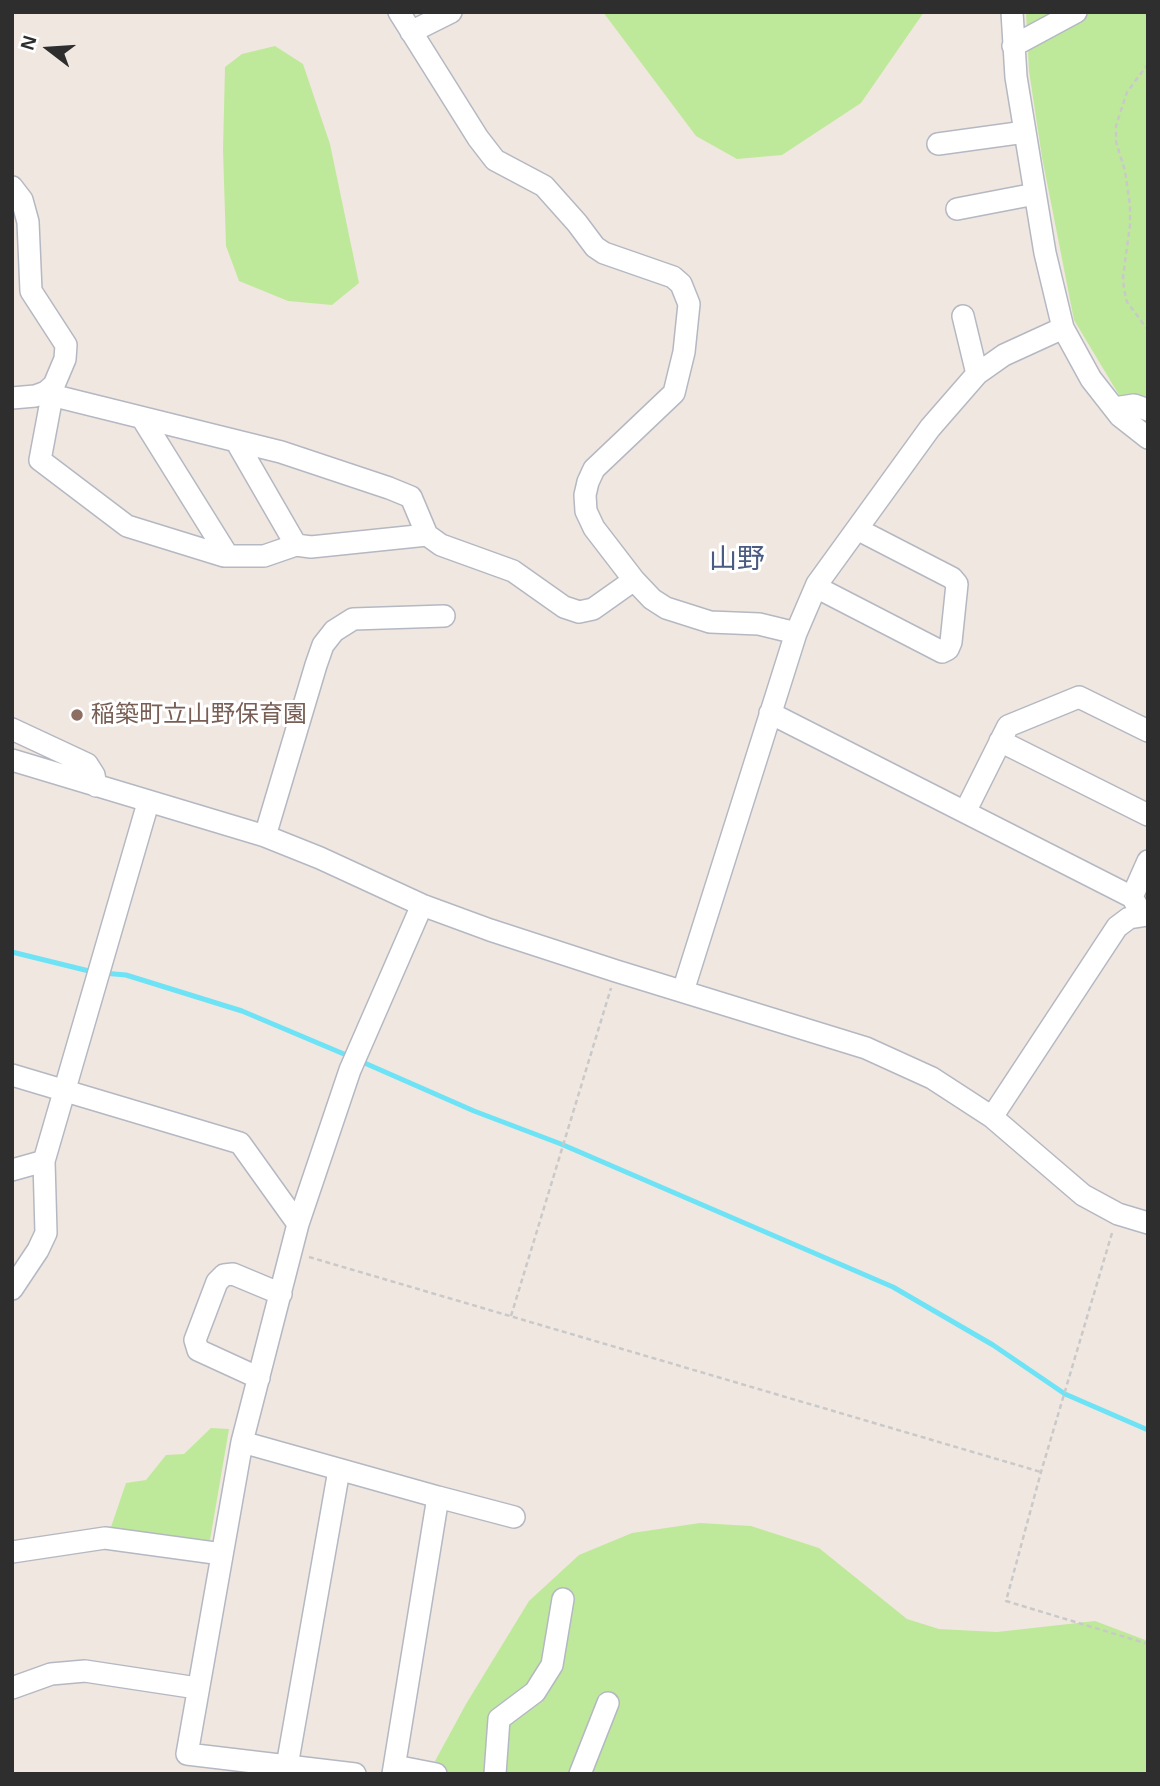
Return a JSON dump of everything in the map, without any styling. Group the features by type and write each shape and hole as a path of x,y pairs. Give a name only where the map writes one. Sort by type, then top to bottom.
{"street":[{"path":"399,12 478,138 495,160 544,186 595,247 604,253 673,277 681,284 689,304 684,352 674,393 594,469 584,495 586,511 594,528 634,579 652,599 666,608 710,622 759,624 796,633"},
{"path":"411,32 451,12"},
{"path":"1012,12 1013,46 1035,194 1045,253 1063,328 1091,379 1114,408 1148,438"},
{"path":"1013,46 1076,12"},
{"path":"938,144 1025,132"},
{"path":"12,187 22,200 28,222 32,291 66,345 65,359 48,395 40,460 127,526 228,556 264,556 296,545 310,547 427,535"},
{"path":"957,209 1035,194"},
{"path":"963,316 977,374"},
{"path":"683,991 796,633 816,587 930,428 977,374 1004,355 1063,328"},
{"path":"12,398 48,395 281,452 389,488 411,497 427,535 441,545 513,571 564,607 579,612 593,609 634,579"},
{"path":"1114,408 1134,405 1148,410"},
{"path":"142,418 228,556"},
{"path":"236,441 296,545"},
{"path":"816,587 942,652 948,649 957,584 952,578 857,529"},
{"path":"265,836 316,665 323,645 334,631 353,620 444,616"},
{"path":"965,812 1008,726 1079,697 1148,732"},
{"path":"770,713 965,812 1140,909"},
{"path":"12,729 87,764 94,775 96,786"},
{"path":"1000,741 1148,815"},
{"path":"12,760 265,836 422,905 616,971 866,1048 932,1078 992,1117 1083,1195 1118,1214 1148,1223"},
{"path":"12,1289 46,1233 44,1161 148,803"},
{"path":"992,1117 1117,928 1140,909 1148,861"},
{"path":"355,1774 187,1754 242,1442 298,1224 350,1070 422,905"},
{"path":"12,1075 240,1143 298,1224"},
{"path":"12,1170 44,1161"},
{"path":"259,1378 198,1350 195,1340 217,1282 224,1275 233,1274 281,1294"},
{"path":"242,1442 514,1517"},
{"path":"287,1766 339,1470"},
{"path":"436,1774 394,1770 438,1497"},
{"path":"12,1552 105,1538 222,1554"},
{"path":"495,1774 499,1719 535,1692 552,1665 563,1599"},
{"path":"12,1688 51,1674 85,1671 197,1688"},
{"path":"580,1774 608,1703"}],"path":[{"path":"1145,12 1148,18"},
{"path":"1148,64 1127,92 1116,126 1116,142 1125,171 1130,205 1124,289 1127,302 1148,330"},
{"path":"512,1316 616,971"},
{"path":"1118,1214 1041,1472 1006,1601 1148,1644"},
{"path":"292,1251 1041,1472"}],"green space":[{"path":"603,12 924,12 861,103 782,155 737,159 696,136"},
{"path":"1026,12 1148,12 1148,419 1119,395 1074,320 1042,157 1029,71"},
{"path":"275,46 303,64 330,144 359,283 332,305 288,301 239,281 226,246 223,150 225,67 242,54"},
{"path":"211,1428 229,1429 209,1546 110,1530 126,1483 146,1480 166,1455 184,1454"},
{"path":"700,1523 751,1526 819,1548 907,1619 939,1629 997,1632 1095,1621 1148,1641 1148,1774 428,1774 466,1704 529,1601 579,1555 632,1533"}],"waterway":[{"path":"12,952 93,972"},
{"path":"103,973 126,975 242,1011 351,1057"},
{"path":"360,1061 893,1287 993,1345 1065,1394 1148,1430"}],"place":[{"name":"稲築町立山野保育園","path":"77,715"}],"district":[{"name":"山野","path":"737,560"}]}
